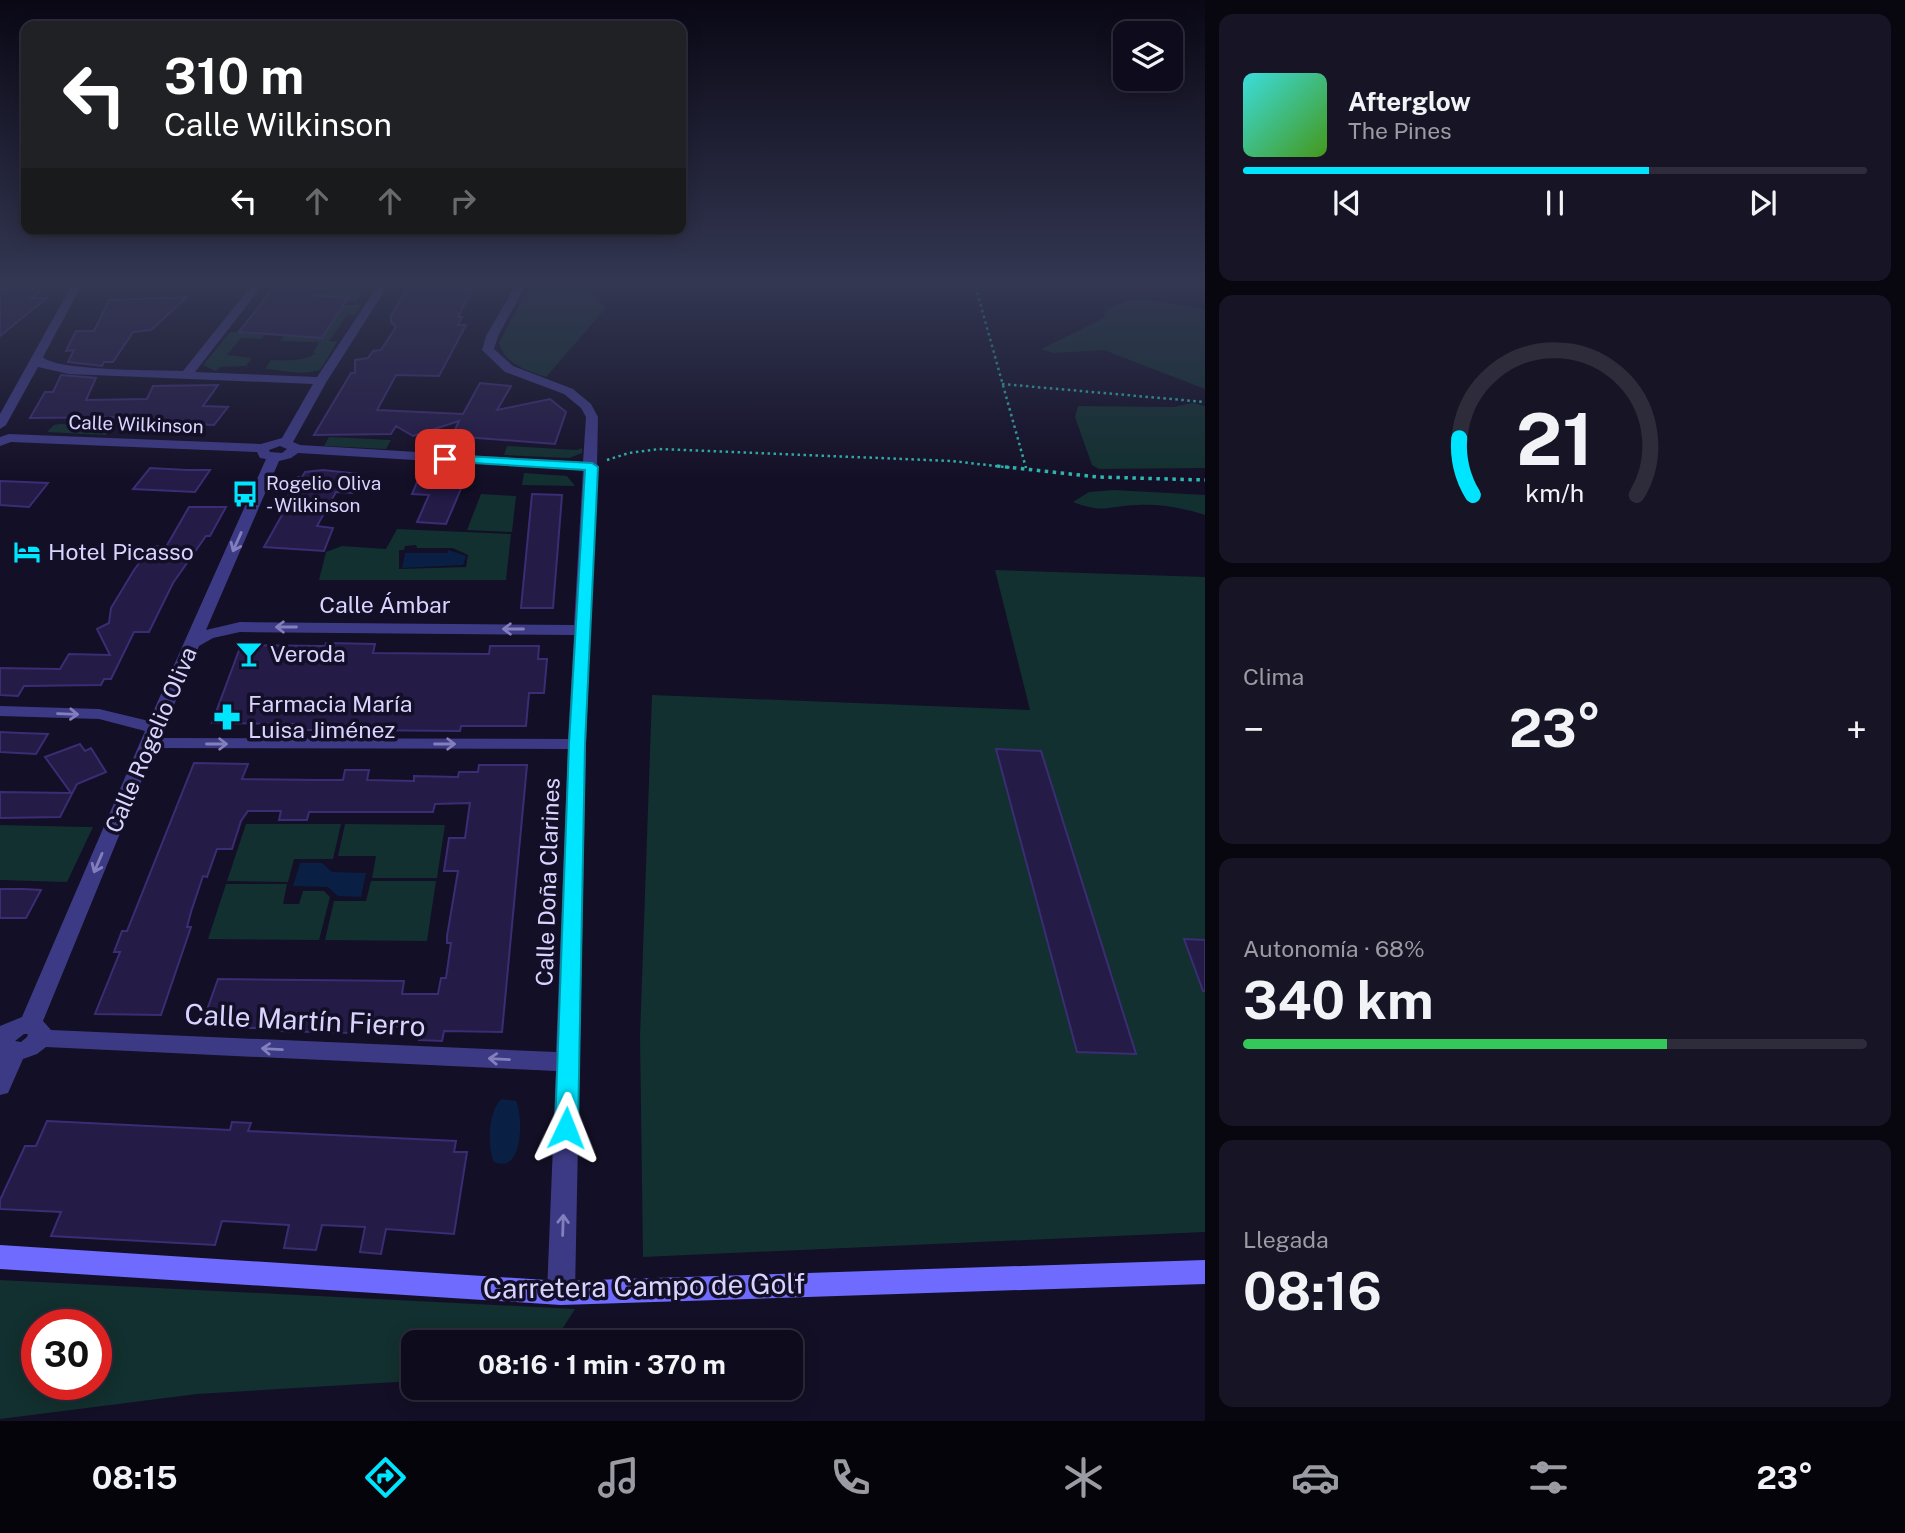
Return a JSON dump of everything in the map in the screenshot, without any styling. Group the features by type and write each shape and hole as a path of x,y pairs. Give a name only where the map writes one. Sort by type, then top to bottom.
{"street":[{"path":"0,425 44,347"},
{"path":"186,375 208,347"},
{"name":"Calle Rogelio Oliva","path":"35,1031 152,736 279,449 343,347"},
{"name":"Calle Doña Clarines","path":"489,347 488,350 507,368 562,389 585,403 592,417 577,744 561,1293"},
{"path":"38,359 42,364 69,370 321,381"},
{"path":"27,379 40,374 69,370"},
{"name":"Calle Wilkinson","path":"3,437 279,449 591,470"},
{"name":"Calle Ámbar","path":"192,643 208,634 240,627 582,630"},
{"path":"0,711 115,716 137,720 152,736 577,744"},
{"path":"0,1086 6,1041 27,1049 35,1031"},
{"name":"Calle Martín Fierro","path":"35,1031 567,1062"},
{"name":"Carretera Campo de Golf","path":"0,1257 561,1293 1205,1272"}],"path":[{"path":"992,347 1026,468"},
{"path":"1002,384 1033,384 1077,392 1171,395 1205,402"},
{"path":"591,470 629,453 669,449 952,461 1098,477 1205,480"}],"green space":[{"path":"217,347 233,347 227,355 252,358 246,366 220,367 216,371 203,365"},
{"path":"316,347 334,347 320,370 298,373 265,369 271,360 301,359 316,353 313,353"},
{"path":"501,347 572,347 546,377 511,362"},
{"path":"1205,347 1205,389 1104,350 1053,353 1041,349"},
{"path":"1192,403 1205,406 1205,468 1099,469 1092,465 1075,417 1078,406 1174,407"},
{"path":"54,425 112,427 106,435 47,432"},
{"path":"329,437 391,440 386,449 324,446"},
{"path":"507,446 577,450 582,448 582,453 569,458 504,455"},
{"path":"524,473 567,476 575,486 522,485"},
{"path":"1114,490 1205,495 1205,515 1163,506 1099,508 1073,502 1089,492"},
{"path":"481,494 516,496 512,532 467,530"},
{"path":"397,529 511,534 506,580 319,580 326,552 342,546 386,549","holes":["416,545 417,548 453,548 468,555 466,567 399,569 399,550 404,550 405,546"]},
{"path":"995,570 1205,577 1205,1232 643,1257 640,1036 652,695 1030,710"},
{"path":"246,824 341,824 333,859 294,859 288,882 227,881"},
{"path":"345,824 445,825 437,878 372,878 376,856 338,856"},
{"path":"0,825 93,827 67,882 0,880"},
{"path":"371,881 436,881 427,941 325,940 334,901 366,901"},
{"path":"226,884 287,884 283,904 299,904 303,891 324,891 330,897 319,940 208,939"},
{"path":"0,1280 575,1309 562,1330 401,1330 401,1382 197,1394 0,1419"}],"water":[{"path":"448,550 466,556 463,565 402,568 405,553 447,553"},
{"path":"300,863 322,863 332,872 366,873 361,897 338,896 328,887 293,886"},
{"path":"502,1099 516,1101 520,1118 516,1152 511,1160 504,1164 494,1162 490,1139 491,1120 497,1104"}],"building":[{"path":"68,347 123,347 113,362 104,362 102,366 68,362 74,350 66,351"},
{"path":"383,347 454,347 439,376 396,375 377,410 463,414 480,383 511,386 497,410 550,399 566,412 555,444 452,436 459,421 413,436 396,426 391,434 314,435 351,373 355,373 355,360 368,358 373,351"},
{"path":"61,375 96,378 86,400 147,399 153,386 218,385 203,406 228,407 214,425 122,421 125,417 30,418 45,392 53,392"},
{"path":"150,468 210,470 195,492 133,489"},
{"path":"323,470 361,474 353,493 336,492 317,526 333,528 324,551 264,547 287,506 283,506 298,477 302,477 305,472"},
{"path":"420,475 466,477 446,524 417,522 429,495 412,494"},
{"path":"0,481 48,483 29,507 0,505"},
{"path":"532,494 562,495 553,608 521,608"},
{"path":"189,507 226,507 210,536 206,536 173,583 149,632 134,632 111,679 104,679 101,685 24,686 18,696 0,695 0,668 60,669 69,654 110,655 97,629 109,623 111,608 152,546 166,547"},
{"path":"326,643 375,644 373,653 489,654 490,646 539,646 538,659 547,659 544,693 529,693 526,726 461,726 460,731 300,730 302,724 212,723 241,645 325,646"},
{"path":"0,732 48,734 36,754 0,752"},
{"path":"80,744 85,751 91,748 106,772 77,784 60,817 0,818 0,792 71,793 45,757"},
{"path":"996,749 1041,751 1136,1054 1077,1052"},
{"path":"194,763 248,764 242,779 343,780 345,770 369,770 367,780 414,781 414,776 458,777 459,772 478,772 479,765 527,765 502,1032 444,1031 442,1041 419,1040 421,1027 353,1026 352,1033 278,1031 278,1028 248,1028 248,1025 202,1024 218,979 404,981 402,994 438,994 441,978 446,978 451,943 447,943 447,936 458,871 444,871 449,838 465,838 470,803 435,804 433,812 309,812 307,820 279,820 281,811 248,811 241,821 232,849 217,849 207,877 203,876 187,927 191,927 161,1015 95,1014 120,952 114,952 122,931 127,931"},
{"path":"0,889 41,890 26,918 0,918"},
{"path":"1184,939 1205,940 1205,991 1203,991"},
{"path":"47,1121 230,1130 232,1122 251,1123 248,1131 456,1141 454,1152 467,1152 454,1234 386,1229 381,1254 360,1252 365,1227 322,1225 316,1250 284,1248 289,1225 222,1221 215,1245 51,1236 61,1212 0,1209 0,1200 25,1146 36,1146"}],"place":[{"name":"Rogelio Oliva - Wilkinson","path":"245,494"},
{"name":"Hotel Picasso","path":"27,552"},
{"name":"Veroda","path":"249,654"},
{"name":"Farmacia María Luisa Jiménez","path":"227,717"}],"route":[{"path":"445,459 592,467 577,744 566,1128"}]}
